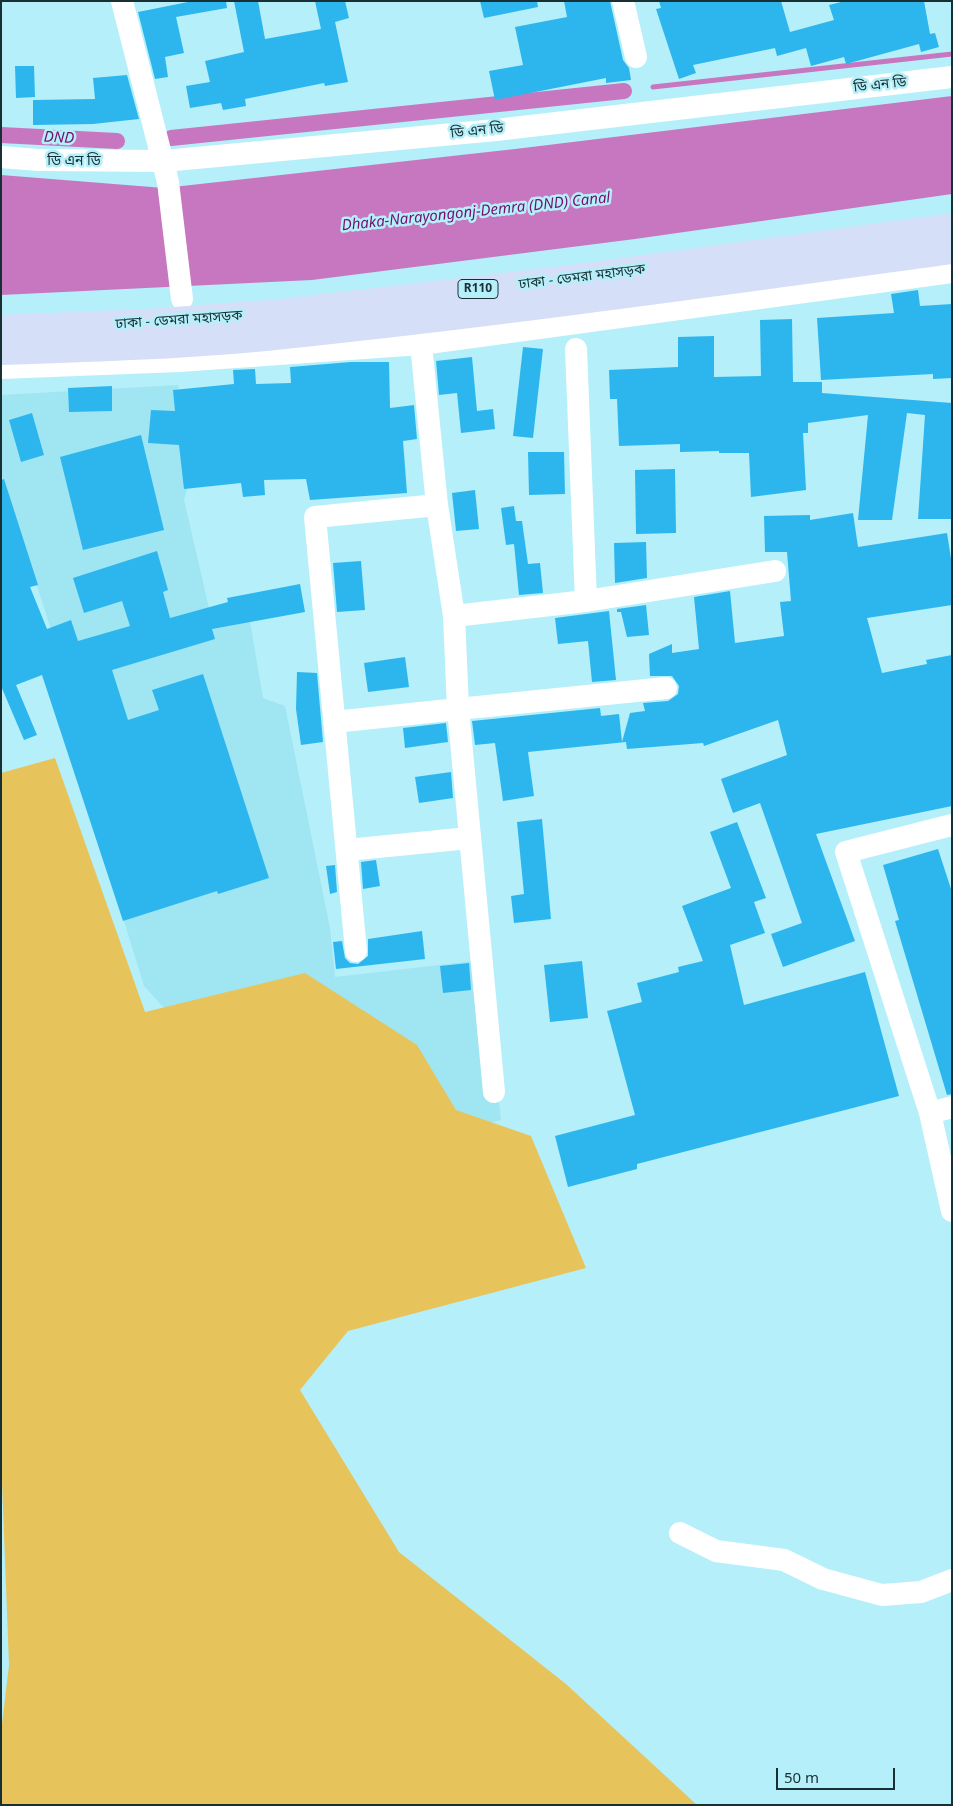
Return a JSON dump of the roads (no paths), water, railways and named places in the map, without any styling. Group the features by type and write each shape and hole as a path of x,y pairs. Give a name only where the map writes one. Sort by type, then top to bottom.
{"main road":[{"name":"ঢাকা - ডেমরা মহাসড়ক","path":"1,329 149,323 281,312 572,279 952,227"},
{"name":"ঢাকা - ডেমরা মহাসড়ক","path":"1,352 151,346 284,335 574,301 952,250"}],"street":[{"path":"122,1 166,172 182,295 176,302 187,360"},
{"path":"623,1 636,57"},
{"name":"ডি এন ডি","path":"1,157 166,172 496,130 952,77"},
{"path":"1,368 187,360 421,344 952,272"},
{"path":"421,344 437,505 454,616 458,709 494,1092"},
{"path":"576,349 586,600"},
{"path":"356,951 316,517 437,505"},
{"path":"454,616 586,600 775,571"},
{"path":"334,722 666,688"},
{"path":"952,825 846,852 930,1113 952,1211"},
{"path":"346,850 469,838"},
{"path":"930,1113 952,1107"},
{"path":"680,1534 716,1551 784,1560 822,1579 882,1595 921,1592 952,1580"}],"water":[{"name":"Dhaka-Narayongonj-Demra (DND) Canal","path":"952,96 952,194 635,239 312,280 1,295 1,175 164,188 515,149"}],"waterway":[{"path":"653,87 952,54"},
{"path":"171,138 624,91"},
{"name":"DND","path":"1,135 117,141"}]}
